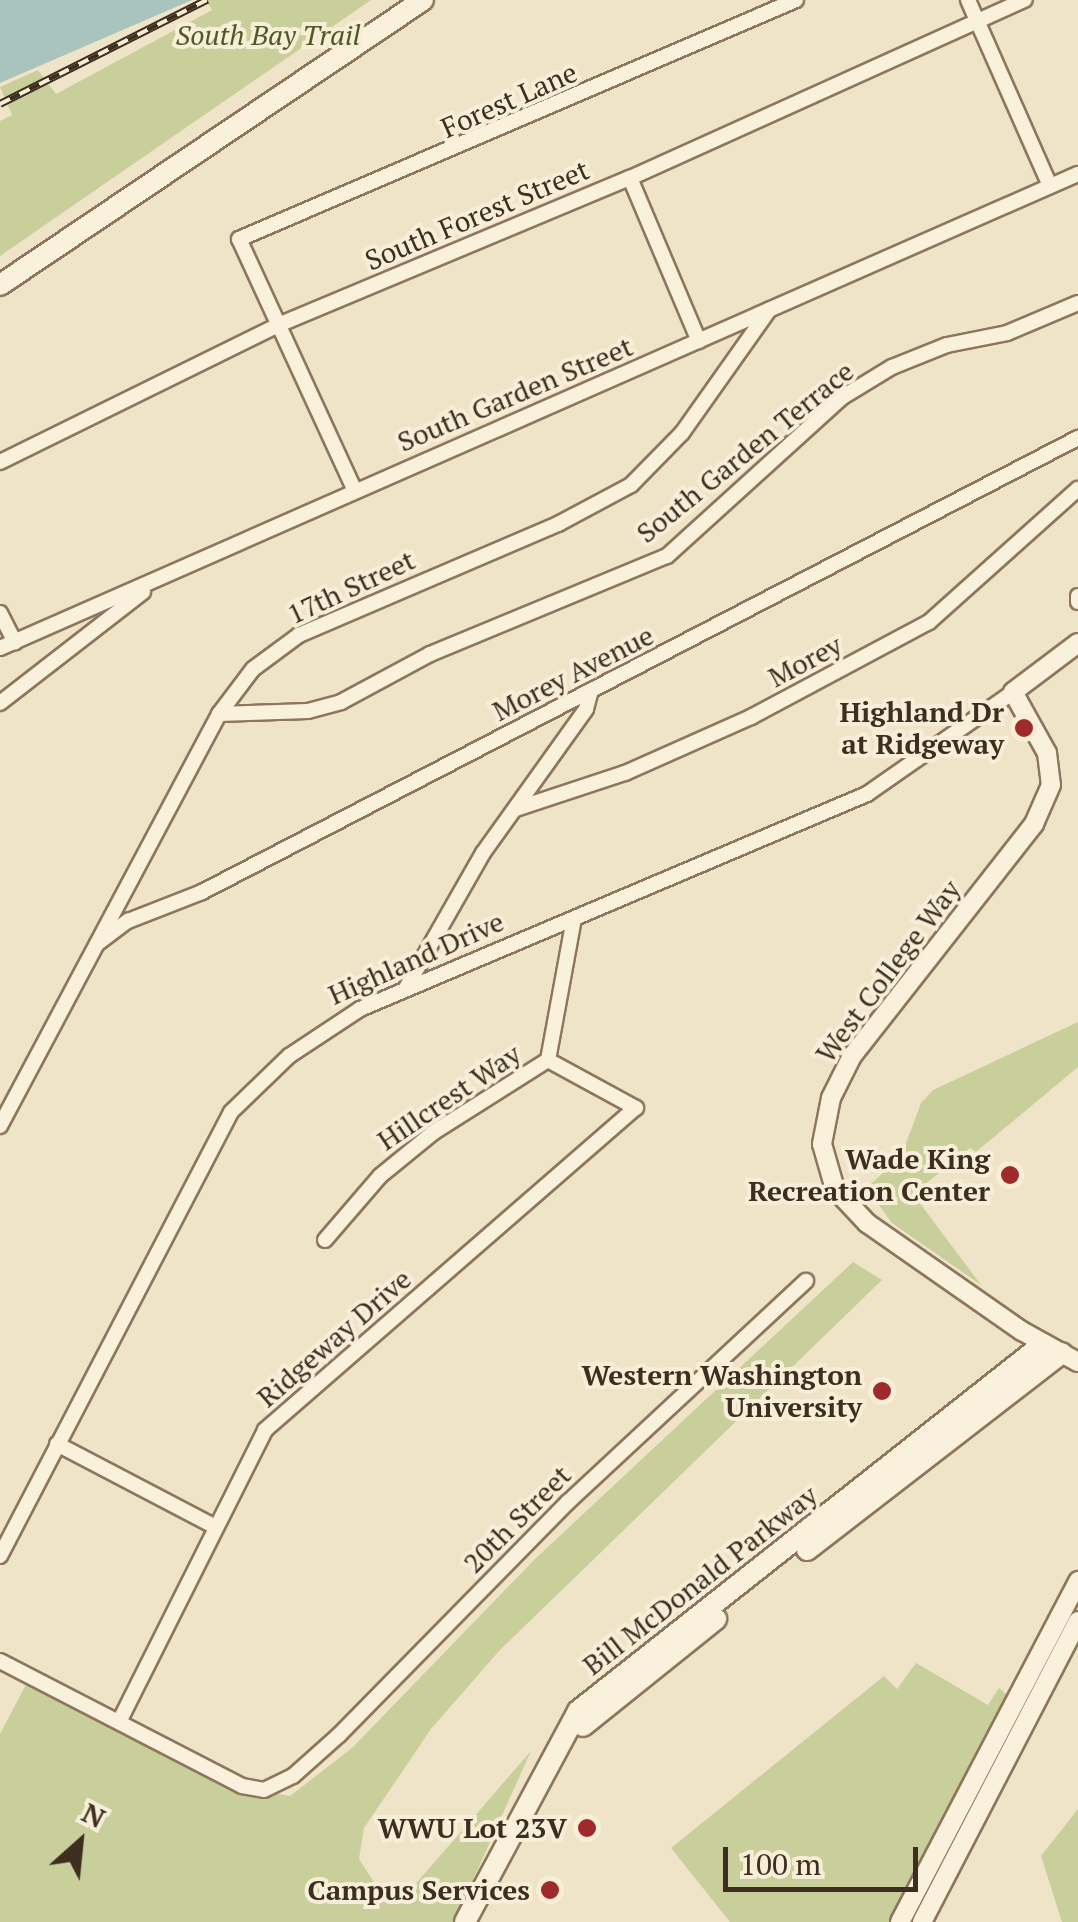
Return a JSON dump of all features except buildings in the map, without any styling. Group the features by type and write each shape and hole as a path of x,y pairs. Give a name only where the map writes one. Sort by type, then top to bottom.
{"main road":[{"path":"0,285 423,0"},
{"name":"Bill McDonald Parkway","path":"464,1922 578,1711 1061,1353"},
{"name":"Bill McDonald Parkway","path":"480,1922 566,1750 595,1713 1061,1353"}],"street":[{"name":"Forest Lane","path":"278,325 239,239 796,0"},
{"path":"968,0 1050,186"},
{"name":"South Forest Street","path":"0,462 278,325 630,178 1025,0"},
{"name":"South Garden Street","path":"7,645 1078,174"},
{"path":"630,178 699,342"},
{"name":"South Garden Terrace","path":"219,714 308,711 341,702 430,654 666,556 842,398 892,367 947,345 1006,334 1078,302"},
{"name":"17th Street","path":"0,1126 219,714 253,670 300,635 558,524 631,485 682,433 773,305"},
{"path":"278,325 355,490"},
{"name":"Morey Avenue","path":"91,949 128,921 202,892 1078,438"},
{"name":"Morey","path":"516,809 736,724 913,631 1078,489"},
{"path":"0,704 163,576"},
{"path":"0,613 7,645"},
{"name":"Highland Drive","path":"0,1556 231,1112 326,1030 406,988 868,794 1078,643"},
{"name":"West College Way","path":"1013,692 1047,753 1051,785 1040,811 852,1056 831,1098 822,1144 829,1174 855,1213 1061,1353"},
{"path":"406,988 483,853 590,694"},
{"name":"Hillcrest Way","path":"326,1240 380,1176 434,1132 548,1060 574,919"},
{"name":"Ridgeway Drive","path":"119,1722 265,1430 636,1108 548,1060"},
{"name":"20th Street","path":"119,1722 242,1786 264,1790 293,1776 338,1736 568,1502 806,1281"},
{"path":"57,1444 216,1527"},
{"path":"900,1922 1078,1581"},
{"path":"922,1922 1078,1621"},
{"path":"0,1661 119,1722"}],"green space":[{"name":"South Bay Trail","path":"206,0 371,0 0,256 0,121 12,115 0,87 38,70 56,94 212,10"},
{"path":"1078,1022 1078,1067 976,1152 970,1148 913,1194 981,1285 892,1223 866,1188 901,1157 921,1103 933,1090"},
{"path":"853,1262 882,1280 499,1651 431,1729 364,1828 359,1859 381,1893 406,1895 531,1751 454,1922 0,1922 0,1734 28,1681 242,1788 290,1796 352,1748 535,1559"},
{"path":"916,1663 988,1705 999,1688 1008,1696 894,1922 730,1922 671,1848 884,1676 897,1689"},
{"path":"1078,1809 1078,1922 1062,1922 1041,1856"}],"water":[{"path":"0,0 192,0 0,83"}],"railway":[{"path":"0,104 207,0"}],"place":[{"name":"Highland Dr at Ridgeway","path":"1024,728"},
{"name":"Wade King Recreation Center","path":"1010,1175"},
{"name":"Western Washington University","path":"882,1391"},
{"name":"WWU Lot 23V","path":"587,1828"},
{"name":"Campus Services","path":"550,1890"}]}
